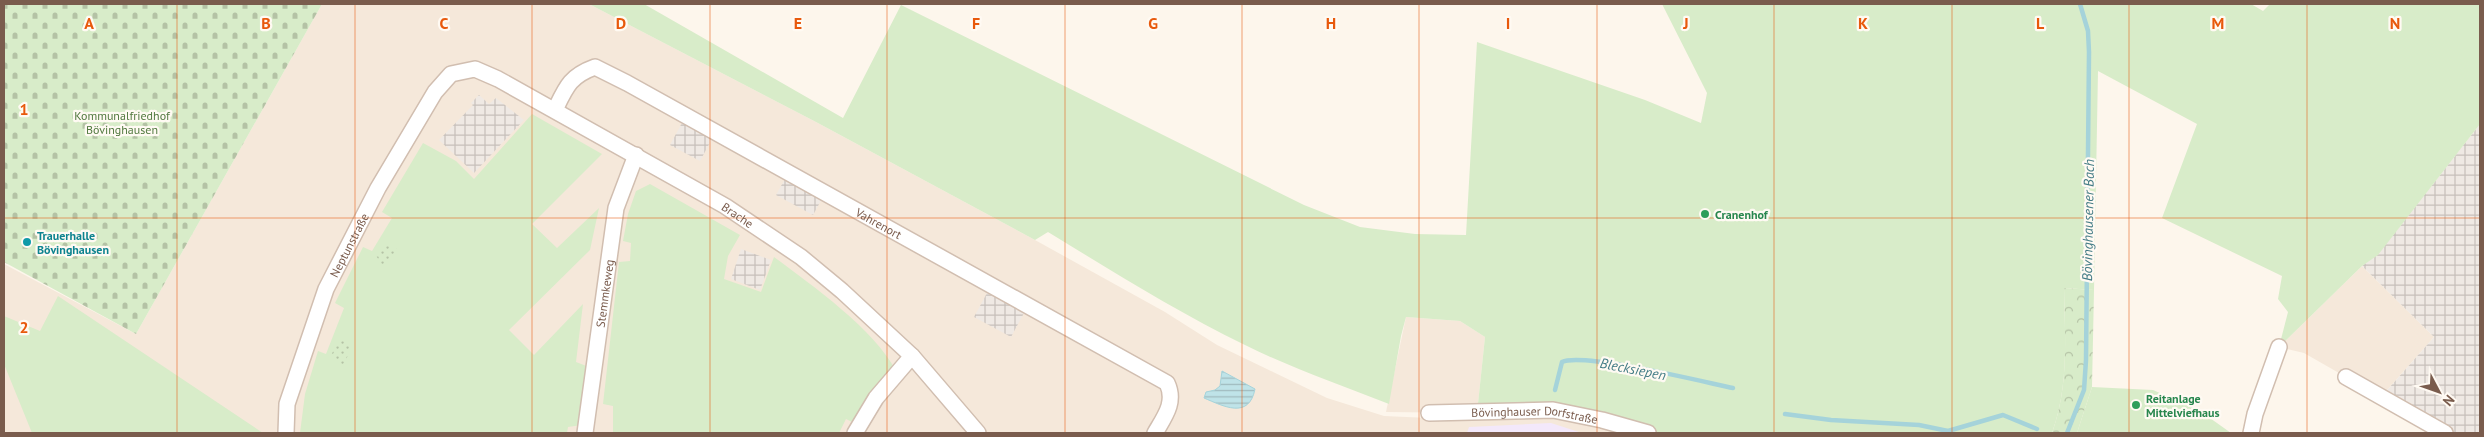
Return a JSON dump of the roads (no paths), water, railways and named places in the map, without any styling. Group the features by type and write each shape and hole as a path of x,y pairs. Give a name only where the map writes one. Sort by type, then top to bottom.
{"street":[{"name":"Vahrenort","path":"555,110 569,82 580,72 595,67 627,83 1167,383 1172,393 1171,404 1155,433"},
{"name":"Brache","path":"452,74 475,69 498,79 725,206 801,257 842,291 912,356 978,433"},
{"name":"Neptunstraße","path":"286,433 287,404 326,289 378,188 435,92 452,74"},
{"name":"Stemmkeweg","path":"585,433 616,208 636,155"},
{"path":"2251,433 2255,414 2279,347"},
{"path":"855,433 876,398 912,356"},
{"path":"2346,377 2445,433"},
{"name":"Bövinghauser Dorfstraße","path":"1429,413 1553,410 1641,432"}],"water":[{"path":"1222,371 1255,389 1252,399 1247,405 1241,408 1227,407 1204,398 1206,392 1215,390 1220,386"}],"waterway":[{"name":"Bövinghausener Bach","path":"2067,433 2084,390 2086,360 2089,52 2088,31 2080,4"},
{"name":"Blecksiepen","path":"1555,390 1562,362 1574,360 1617,364 1733,388"},
{"name":"Blecksiepen","path":"1785,414 1831,420 1919,425 1948,431 2003,415 2037,429"}],"place":[{"name":"Cranenhof","path":"1705,214"},
{"name":"Trauerhalle Bövinghausen","path":"27,242"},
{"name":"Reitanlage Mittelviefhaus","path":"2136,405"}],"park label":[{"name":"Kommunalfriedhof Bövinghausen","path":"122,122"}]}
